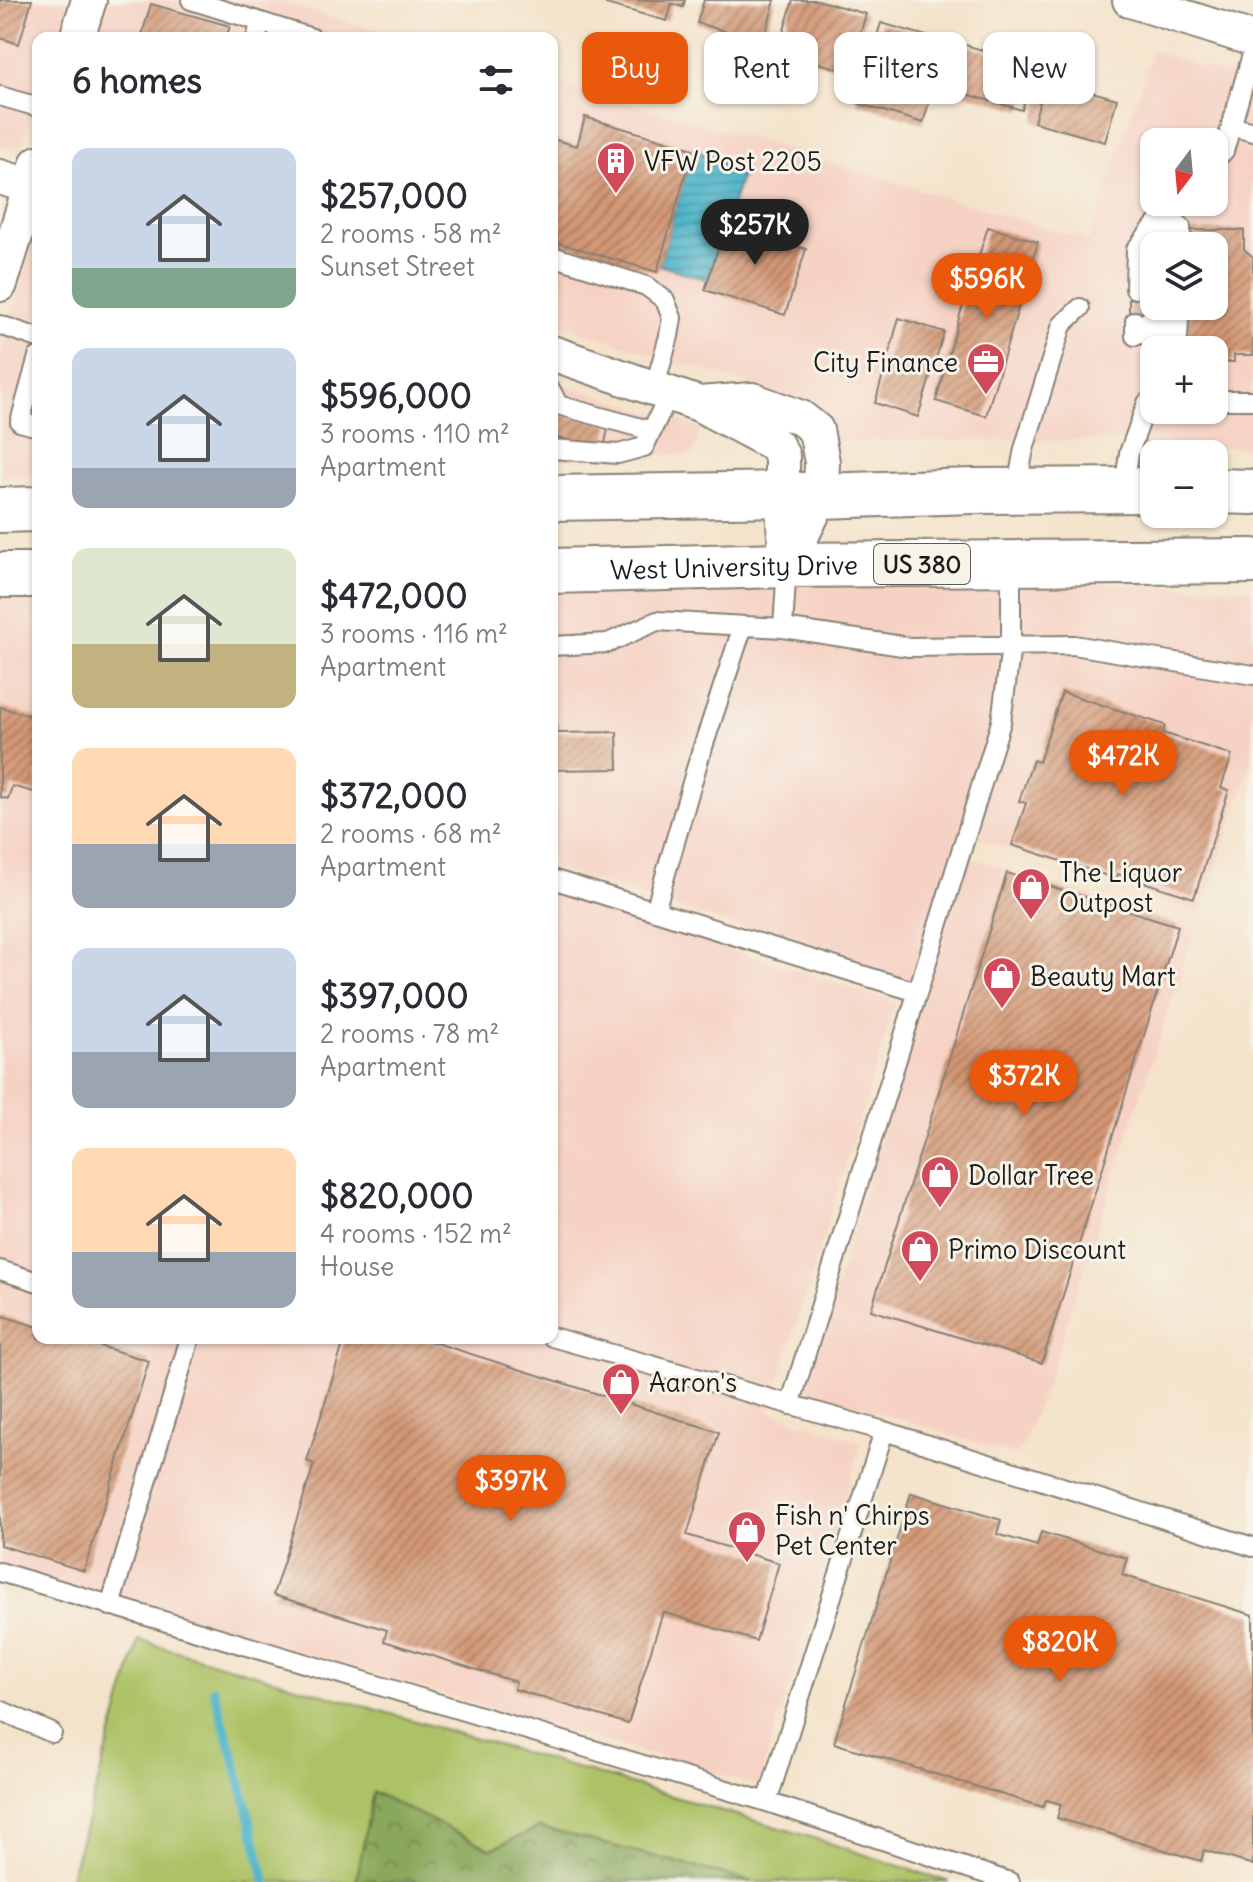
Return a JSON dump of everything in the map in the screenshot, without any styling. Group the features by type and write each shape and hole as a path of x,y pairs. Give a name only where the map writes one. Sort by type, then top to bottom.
{"main road":[{"path":"558,498 1139,490"},
{"path":"1228,491 1253,492"},
{"path":"0,510 32,509"},
{"name":"West University Drive","path":"558,571 787,565 1253,561"},
{"path":"0,575 32,575"}],"street":[{"path":"79,32 89,0"},
{"path":"1130,0 1253,39"},
{"path":"0,284 27,179"},
{"path":"558,359 674,396 752,400 801,418 816,430 822,462 801,495 787,565"}],"lane":[{"path":"191,0 259,30"},
{"path":"1228,134 1253,51"},
{"path":"0,96 32,105"},
{"path":"1231,126 1253,132"},
{"path":"1152,232 1163,216"},
{"path":"558,258 646,286 665,300 672,318 669,336 674,396 644,447 618,454 558,449"},
{"path":"1016,491 1028,435 1062,325 1080,308"},
{"path":"0,325 32,336"},
{"path":"1228,400 1253,400"},
{"path":"29,425 32,402"},
{"path":"558,405 652,431"},
{"path":"1139,490 1129,453 1140,422"},
{"path":"790,1405 1001,722 1011,646 1011,563"},
{"path":"783,628 787,565"},
{"path":"558,646 608,643 657,621 783,628 909,647 1074,645 1253,675"},
{"path":"655,911 698,762 743,626"},
{"path":"558,881 917,992"},
{"path":"0,1270 32,1280"},
{"path":"558,1339 884,1431 1253,1547"},
{"path":"110,1606 188,1344"},
{"path":"767,1802 884,1431"},
{"path":"0,1572 767,1802 1010,1882"},
{"path":"0,1710 52,1733"}],"shaded area":[{"path":"0,0 69,0 59,32 32,32 32,117 21,152 0,146"},
{"path":"109,0 271,0 382,32 99,32"},
{"path":"1152,51 1253,83 1253,448 1228,447 1228,440 828,441 799,400 558,324 558,83 582,90 582,104 632,104 1089,241"},
{"path":"32,244 32,475 0,476 0,357"},
{"path":"558,383 701,428 694,454 558,460"},
{"path":"1001,577 993,721 953,852 1195,929 1051,1371 1018,1456 806,1390 927,985 558,870 558,585"},
{"path":"1021,582 1253,589 1253,758 1202,912 973,837 1007,724"},
{"path":"0,593 32,593 32,1344 558,1344 558,895 896,1002 769,1412 862,1442 758,1786 0,1565"}],"green space":[{"path":"139,1640 801,1834 949,1882 69,1882"},
{"path":"373,1792 491,1849 540,1827 754,1882 356,1882"}],"water":[{"path":"693,149 744,167 709,280 659,265"}],"building":[{"path":"0,0 32,0 19,44 0,38"},
{"path":"607,0 685,0 683,7 672,4 667,21 606,4"},
{"path":"704,0 775,0 766,32 728,32 697,23"},
{"path":"793,0 817,0 866,14 861,32 834,32 834,68 818,63 818,32 784,32"},
{"path":"151,4 230,26 228,32 143,32"},
{"path":"881,23 912,32 878,32"},
{"path":"967,46 983,50 983,99 967,94"},
{"path":"1095,93 1117,99 1105,142 1034,122 1039,104 1095,104"},
{"path":"860,104 929,104 923,123"},
{"path":"1001,104 1024,104 1022,110"},
{"name":"VFW Post 2205","path":"585,117 693,149 657,272 558,243 558,141 577,146"},
{"path":"728,216 777,231 775,239 806,249 785,315 705,290"},
{"path":"988,227 1038,242 986,416 936,401"},
{"path":"1244,230 1244,249 1253,257 1253,355 1234,355 1234,362 1228,362 1228,336 1184,336 1184,320 1228,320 1228,232 1187,232"},
{"path":"1129,290 1140,290 1140,320 1129,320"},
{"path":"899,318 944,332 918,417 875,403"},
{"path":"558,414 609,425 604,447 558,438"},
{"path":"1062,692 1165,725 1163,733 1232,755 1221,788 1229,790 1194,898 1118,874 1117,879 1012,845 1026,803 1019,801 1033,760 1039,762"},
{"path":"0,707 32,716 32,792 12,786 8,799 0,797"},
{"path":"617,732 618,769 558,770 558,733"},
{"path":"1007,873 1178,926 1042,1363 871,1310"},
{"path":"0,1315 32,1325 32,1344 93,1344 149,1361 84,1571 0,1545"},
{"path":"343,1344 439,1344 719,1432 687,1535 779,1563 756,1641 663,1612 628,1724 514,1689 516,1682 384,1641 387,1630 273,1595 314,1464 307,1461"},
{"path":"911,1493 1001,1520 997,1534 1037,1546 1041,1532 1127,1558 1122,1575 1253,1615 1253,1865 1204,1850 1201,1861 1057,1818 1061,1804 1046,1800 1043,1807 834,1743"}],"waterway":[{"path":"213,1689 266,1882"}],"place":[{"name":"VFW Post 2205","path":"616,195"},
{"name":"City Finance","path":"986,396"},
{"name":"The Liquor Outpost","path":"1031,921"},
{"name":"Beauty Mart","path":"1002,1010"},
{"name":"Dollar Tree","path":"940,1209"},
{"name":"Primo Discount","path":"920,1283"},
{"name":"Aaron's","path":"621,1416"},
{"name":"Fish n' Chirps Pet Center","path":"747,1564"}]}
